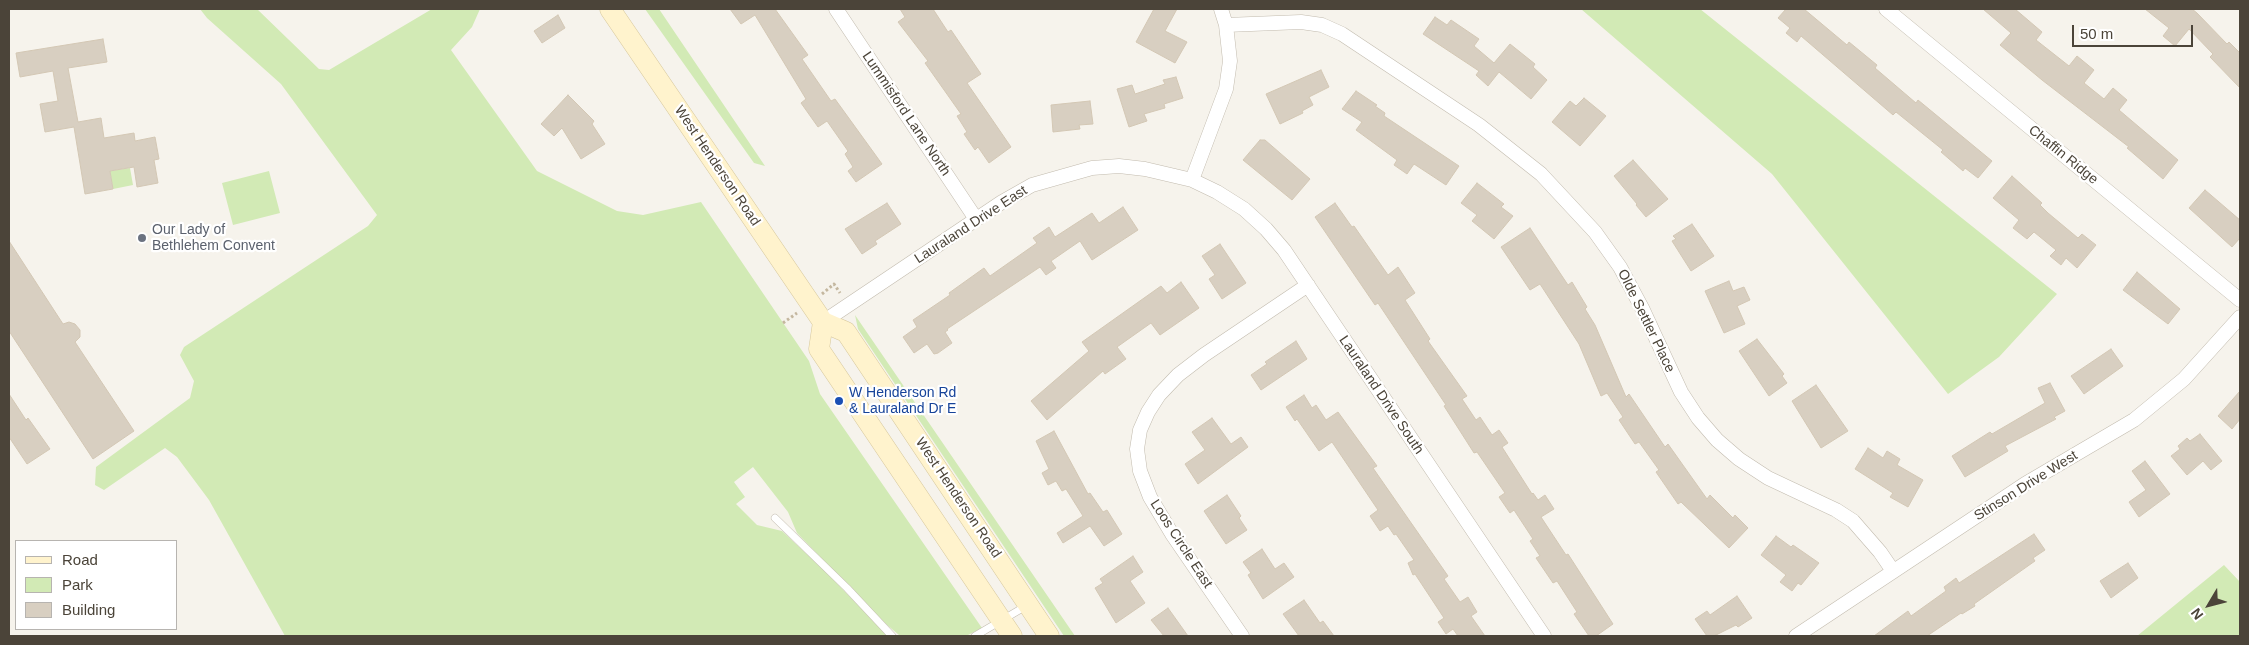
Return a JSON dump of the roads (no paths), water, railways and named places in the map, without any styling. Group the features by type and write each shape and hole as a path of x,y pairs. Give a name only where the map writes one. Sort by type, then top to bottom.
{"main road":[{"name":"West Henderson Road","path":"610,9 823,322 846,332 1049,636"},
{"path":"823,322 819,349 1008,629"}],"street":[{"name":"Lummisford Lane North","path":"836,9 976,219"},
{"path":"1192,180 1226,89 1230,60 1226,25 1221,9"},
{"name":"Chaffin Ridge","path":"1886,9 2240,300"},
{"name":"Olde Settler Place","path":"1226,25 1301,22 1322,25 1342,34 1479,125 1541,174 1595,232 1620,267 1642,308 1681,392 1698,418 1717,440 1739,459 1768,478 1836,510 1853,521 1880,552 1893,571"},
{"name":"Lauraland Drive East","path":"823,322 976,219 1032,185 1092,168 1119,166 1146,169 1192,180"},
{"name":"Lauraland Drive South","path":"1192,180 1217,192 1244,209 1278,243 1544,636"},
{"name":"Loos Circle East","path":"1242,636 1172,534 1150,497 1140,470 1137,449 1140,430 1148,412 1159,395 1178,375 1204,355 1308,285"},
{"name":"Stinson Drive West","path":"1796,636 2025,484 2111,435 2140,415 2184,379 2240,317"}],"lane":[{"path":"775,518 841,582 892,636"},
{"path":"975,636 1008,629 1028,604"}],"place":[{"name":"Our Lady of Bethlehem Convent","path":"142,238"},
{"name":"W Henderson Rd & Lauraland Dr E","path":"839,401"}]}
